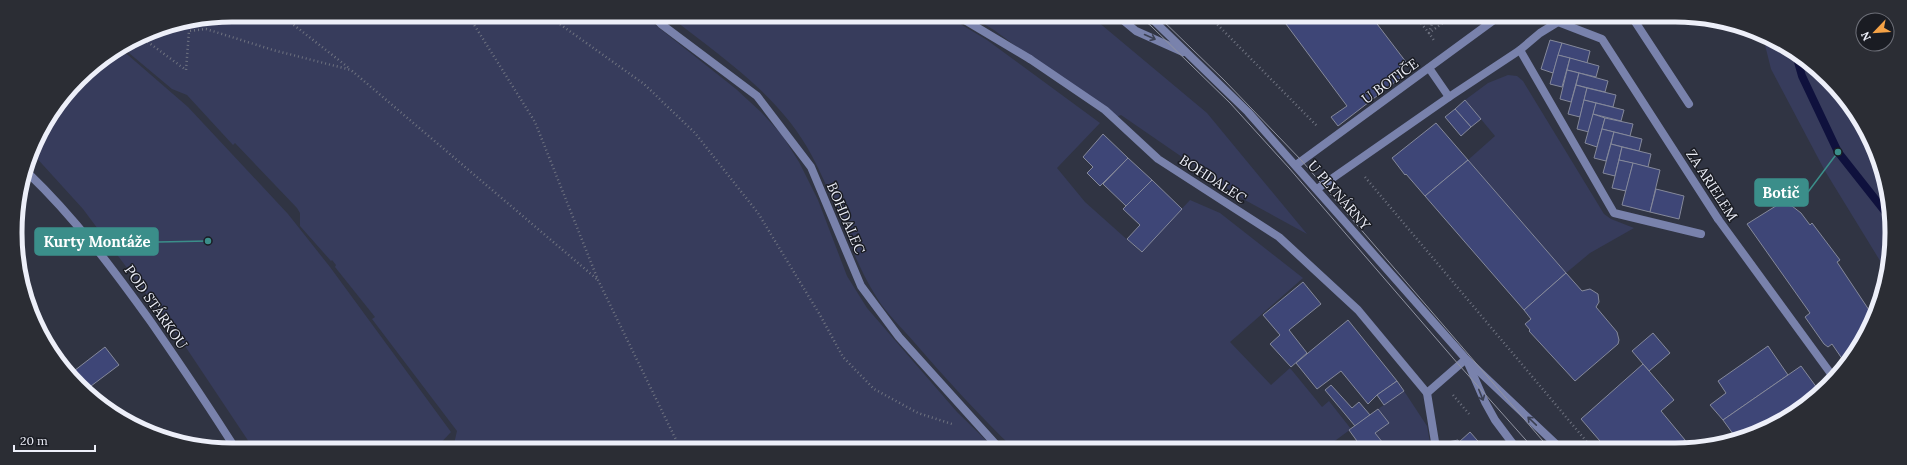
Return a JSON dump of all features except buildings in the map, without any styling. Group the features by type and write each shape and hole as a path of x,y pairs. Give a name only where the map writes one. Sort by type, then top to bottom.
{"street":[{"name":"BOHDALEC","path":"659,22 757,96 811,167 861,286 899,337 994,443"},
{"name":"BOHDALEC","path":"968,22 1030,59 1105,110 1158,159 1279,237 1358,310 1427,393"},
{"name":"U PLYNÁRNY","path":"1125,22 1136,31 1188,54"},
{"name":"U PLYNÁRNY","path":"1155,22 1248,112 1466,359 1555,443"},
{"name":"U BOTIČE","path":"1296,165 1491,22"},
{"path":"1317,189 1449,97 1520,50 1540,33 1558,22"},
{"name":"ZA ARIELEM","path":"1558,22 1602,39 1718,219 1831,373"},
{"path":"1635,22 1689,104"},
{"path":"1520,50 1614,213 1701,234"},
{"path":"1429,68 1449,97"},
{"name":"POD STÁRKOU","path":"30,175 69,215 109,263 200,391 232,443"},
{"name":"U PLYNÁRNY","path":"1466,359 1485,402 1495,420 1512,443"},
{"path":"1435,443 1427,393 1466,359"}],"path":[{"path":"290,22 351,70 598,280"},
{"path":"472,22 535,122 598,280 678,443"},
{"path":"557,22 644,84 695,133 758,213 820,315 842,357 874,389 918,413 953,425"},
{"path":"1215,22 1330,140"},
{"path":"1421,22 1444,56"},
{"path":"1429,33 1432,22"},
{"path":"1429,33 1444,22"},
{"path":"146,41 186,70 189,31 206,29 273,50 351,70"},
{"path":"1353,163 1588,443"}],"shaded area":[{"path":"219,22 652,22 736,89 762,113 782,135 799,162 818,200 847,276 867,308 957,412 989,443 454,443 457,431 372,319 375,317 335,267 336,265 300,226 300,213 297,208 235,143 233,145 187,95 172,89 126,51 152,38 178,29"},
{"path":"677,22 957,22 987,40 1100,123 1057,168 1085,202 1141,252 1190,200 1220,213 1303,278 1230,342 1271,385 1290,368 1322,407 1329,401 1351,429 1332,443 1008,443 950,383 881,304 867,281 829,191 812,156 799,134 784,114 767,96 728,62"},
{"path":"981,22 1098,22 1207,113 1307,234 1243,199 1121,115 1113,118 994,30"},
{"path":"1764,42 1791,57 1813,74 1842,104 1857,127 1874,165 1881,191 1885,219 1885,246 1882,264 1825,171 1771,69"},
{"path":"124,52 188,107 288,214 330,267 451,432 441,443 250,443 183,343 83,209 36,157 50,127 65,104 104,65"},
{"path":"1508,75 1517,76 1523,81 1604,214 1611,219 1634,228 1590,253 1566,273 1468,160 1495,136 1465,100 1488,83"},
{"path":"1404,391 1427,426 1430,443 1383,443 1375,433 1388,422 1378,409"}],"waterway":[{"path":"1798,62 1802,76 1838,152 1884,210"}],"tram line":[{"path":"1146,22 1230,103 1289,168 1459,365 1529,443"},
{"path":"1164,22 1224,80 1302,161 1545,443"}],"place":[{"name":"Botič","path":"1838,152"},
{"name":"Kurty Montáže","path":"208,241"}]}
